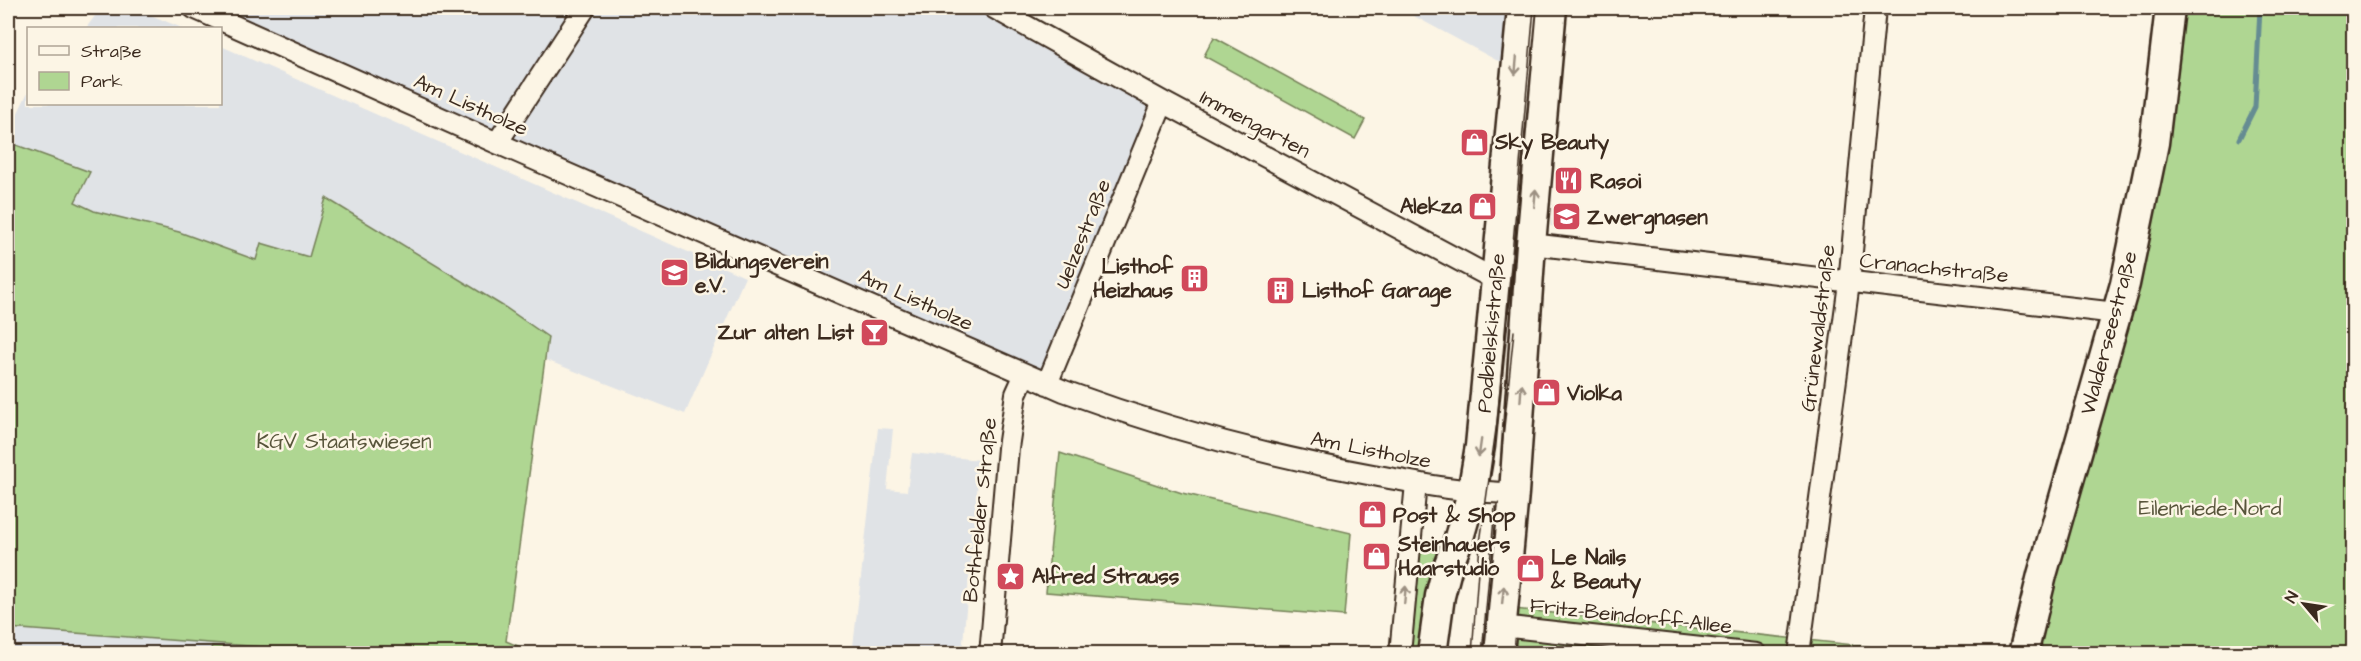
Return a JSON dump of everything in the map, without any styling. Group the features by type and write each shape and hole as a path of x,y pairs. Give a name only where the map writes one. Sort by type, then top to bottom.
{"main road":[{"name":"Podbielskistraße","path":"1432,654 1440,596 1472,493 1480,446 1522,8"},
{"name":"Podbielskistraße","path":"1500,640 1514,493 1531,244 1552,8"},
{"name":"Walderseestraße","path":"2023,654 2042,575 2125,284 2154,143 2170,8"}],"street":[{"name":"Am Listholze","path":"194,8 1047,384 1134,416 1227,444 1334,468 1472,493 1514,493"},
{"path":"497,143 585,8"},
{"name":"Immengarten","path":"994,8 1162,102 1496,280"},
{"name":"Grünewaldstraße","path":"1799,654 1849,283 1875,8"},
{"name":"Uelzestraße","path":"1047,384 1162,102"},
{"name":"Cranachstraße","path":"1531,244 2116,313"},
{"name":"Bothfelder Straße","path":"990,654 1008,448 1016,394 1025,374"},
{"path":"1400,654 1416,483"},
{"name":"Fritz-Beindorff-Allee","path":"1500,640 1756,654"}],"shaded area":[{"path":"101,8 134,8 180,27 87,27"},
{"path":"201,8 994,8 1163,102 1047,384"},
{"path":"1399,8 1522,8 1516,67 1496,60"},
{"path":"222,46 745,277 685,414 546,360 548,337 327,198 309,257 261,243 257,260 179,232 94,211 75,202 89,172 8,142 8,133 27,94 27,105 222,105"},
{"name":"Zwergnasen","path":"1553,205 1580,208 1578,229 1551,226"},
{"path":"878,428 893,429 887,489 907,491 912,453 980,460 962,653 853,647"},
{"path":"8,628 38,630 343,653 8,653"}],"green space":[{"name":"Eilenriede-Nord","path":"2170,8 2353,8 2353,653 2023,654 2125,284"},
{"path":"1214,37 1365,120 1355,139 1204,56"},
{"name":"KGV Staatswiesen","path":"8,142 90,172 75,202 94,211 179,232 256,260 261,243 309,257 326,198 506,308 548,337 506,641 534,653 343,653 8,628"},
{"path":"1060,453 1182,493 1351,533 1344,616 1046,592"},
{"path":"1417,544 1445,547 1421,653 1407,654"},
{"path":"1514,609 1930,653 1499,654"},
{"path":"212,646 293,653 209,653"}],"waterway":[{"path":"2239,139 2255,107 2260,8"}],"tram line":[{"path":"1472,654 1480,543 1497,422 1534,8"},
{"path":"1501,457 1514,331"},
{"path":"1482,654 1495,507"}],"place":[{"name":"Sky Beauty","path":"1474,142"},
{"name":"Rasoi","path":"1569,181"},
{"name":"Alekza","path":"1483,206"},
{"name":"Zwergnasen","path":"1566,217"},
{"name":"Bildungsverein e.V.","path":"674,273"},
{"name":"Listhof Heizhaus","path":"1194,278"},
{"name":"Listhof Garage","path":"1281,290"},
{"name":"Zur alten List","path":"875,332"},
{"name":"Violka","path":"1546,393"},
{"name":"Post & Shop","path":"1372,515"},
{"name":"Steinhauers Haarstudio","path":"1377,556"},
{"name":"Le Nails & Beauty","path":"1530,569"},
{"name":"Alfred Strauss","path":"1011,576"}]}
